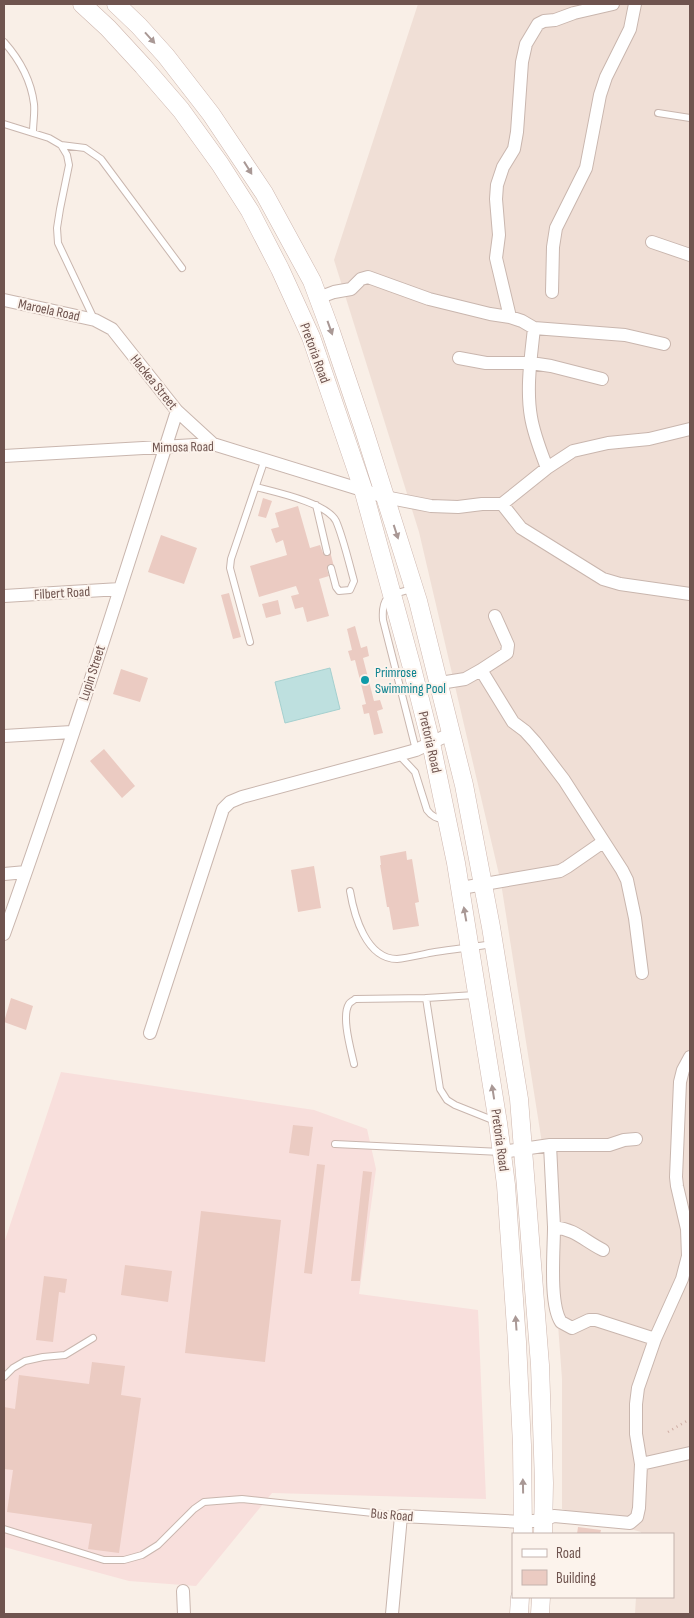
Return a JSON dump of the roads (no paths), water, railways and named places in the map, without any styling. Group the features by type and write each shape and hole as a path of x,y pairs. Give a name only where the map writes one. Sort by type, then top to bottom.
{"main road":[{"name":"Pretoria Road","path":"82,4 144,66 181,110 220,164 250,211 280,268 311,337 363,489 411,664 423,746 446,821 461,888 498,1122 506,1184 517,1342 522,1444 523,1528"},
{"name":"Pretoria Road","path":"116,4 139,26 186,80 236,149 280,222 312,281 331,332 414,588 440,683 464,785 494,944 519,1099 540,1364 544,1483 543,1527"},
{"path":"262,234 280,222"},
{"path":"519,1614 520,1598"},
{"path":"540,1614 541,1598"}],"street":[{"path":"510,317 496,258 499,235 496,199 497,185 503,167 514,149 522,62 526,44 538,24 613,4"},
{"path":"552,292 553,247 556,228 586,168 600,95 606,77 630,29 635,4"},
{"path":"652,242 690,255"},
{"path":"318,298 334,292 351,289 361,279 368,277 429,299 510,317 534,328 625,335 664,344"},
{"name":"Maroela Road","path":"4,300 95,320"},
{"name":"Hackea Street","path":"95,320 112,329 176,411 213,444"},
{"path":"534,328 531,363 531,416 534,431 547,468"},
{"path":"459,358 486,363 531,363 570,370 602,379"},
{"name":"Lupin Street","path":"4,934 120,589 176,411"},
{"path":"690,429 649,439 608,443 573,452 547,468 502,504 521,528 603,579 620,584 690,594"},
{"name":"Mimosa Road","path":"4,456 213,444 385,497 431,506 458,507 502,504"},
{"name":"Filbert Road","path":"4,596 120,589"},
{"path":"440,683 465,679 507,653 508,645 495,616"},
{"path":"481,670 513,722 526,731 564,780 627,880 635,918 642,973"},
{"path":"4,736 72,732"},
{"path":"150,1033 223,810 227,805 242,797 398,755 452,733"},
{"path":"461,888 560,871 603,842"},
{"path":"4,874 26,872"},
{"path":"690,1057 683,1070 680,1082 676,1177 687,1229 688,1256 682,1279 655,1340 638,1388 636,1404 636,1434 641,1464 690,1453"},
{"path":"502,1152 550,1145 609,1144 636,1139"},
{"path":"550,1145 554,1227 554,1285 559,1319 572,1328 589,1320 596,1320 655,1340"},
{"path":"554,1227 568,1229 579,1235 589,1244 602,1250"},
{"path":"534,1287 554,1285"},
{"name":"Bus Road","path":"402,1516 523,1528 543,1527 554,1516 633,1522 639,1508 641,1464"},
{"path":"392,1614 402,1516"},
{"path":"183,1591 184,1614"}],"lane":[{"path":"4,42 23,68 31,86 34,106 32,132"},
{"path":"658,113 690,118"},
{"path":"4,124 49,138 61,145 85,148 101,159 182,268"},
{"path":"61,145 67,155 69,165 57,228 58,243 95,320"},
{"path":"250,642 230,568 264,460"},
{"path":"256,486 316,505 328,512 336,520 354,581 350,590 338,591 331,568"},
{"path":"316,505 327,552"},
{"path":"391,595 414,588"},
{"path":"398,755 415,772 427,810 435,818 446,821"},
{"path":"350,891 354,912 368,943 383,956 396,959 494,944"},
{"path":"354,1064 346,1011 349,1004 355,999 478,995"},
{"path":"426,998 440,1089 447,1100 455,1105 498,1122"},
{"path":"335,1144 502,1152"},
{"path":"4,1377 13,1368 25,1361 65,1355 93,1338"},
{"name":"Bus Road","path":"4,1529 104,1560 124,1560 142,1555 158,1545 194,1509 204,1502 242,1499 402,1516"}],"water":[{"path":"330,668 340,709 285,723 275,682"}],"place":[{"name":"Primrose Swimming Pool","path":"365,680"}]}
